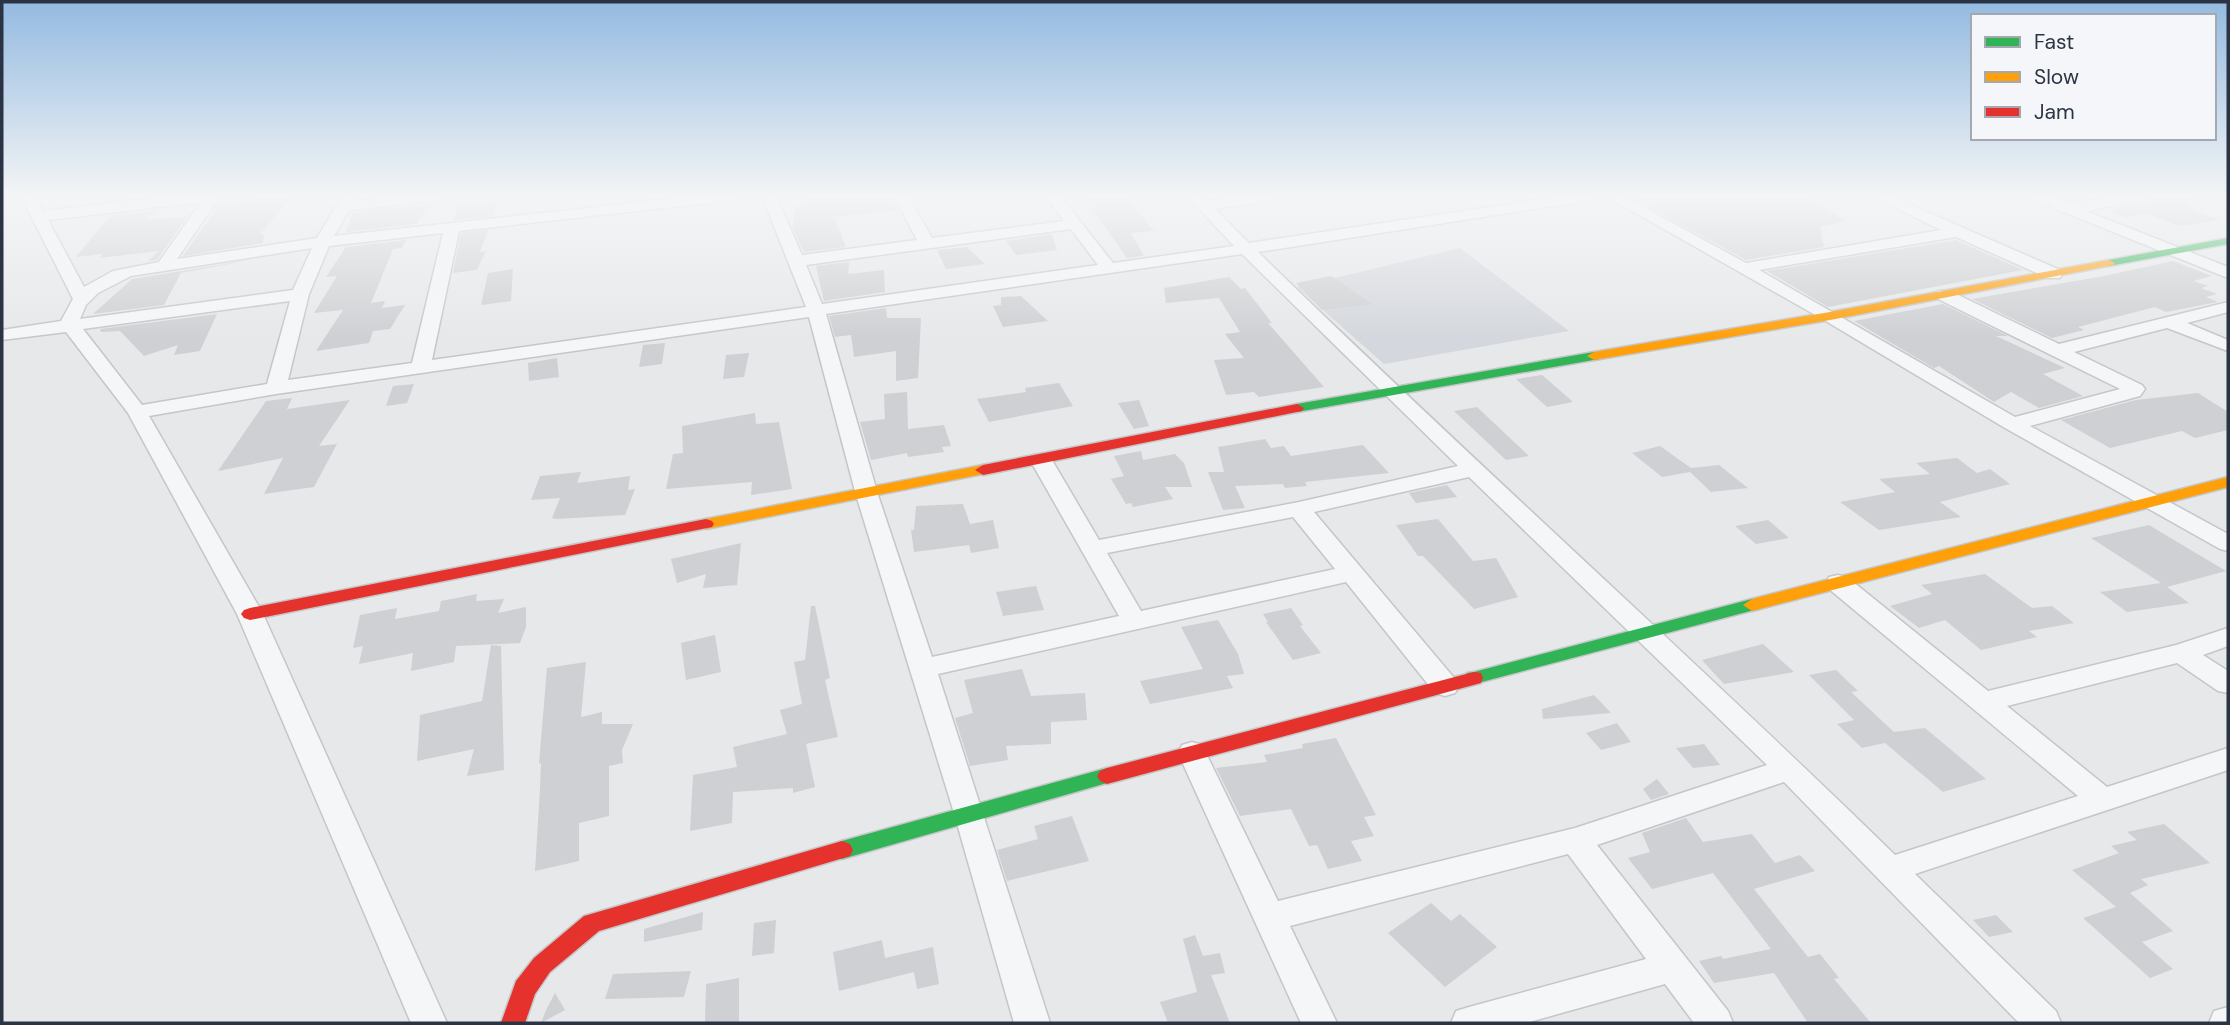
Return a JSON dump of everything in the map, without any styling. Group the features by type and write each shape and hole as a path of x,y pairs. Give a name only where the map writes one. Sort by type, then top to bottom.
{"street":[{"path":"54,244 82,297"},
{"path":"164,266 179,244"},
{"path":"69,324 73,309 82,297 110,276 311,244"},
{"path":"276,388 300,294 322,244"},
{"path":"421,366 450,244"},
{"path":"789,244 816,310 867,495 969,813 1032,1023"},
{"path":"796,261 927,244"},
{"path":"1090,244 1109,268"},
{"path":"1239,244 1647,632 2043,1023"},
{"path":"137,412 421,366 1277,244"},
{"path":"1699,244 1830,316 2012,424 2228,544"},
{"path":"1743,268 1886,244"},
{"path":"1984,244 2054,274"},
{"path":"2155,244 2228,273"},
{"path":"250,614 867,495 1390,390 1830,316 2209,244"},
{"path":"2,335 300,294"},
{"path":"1944,295 2135,389 2133,393 2012,424"},
{"path":"2058,350 2228,307"},
{"path":"2169,322 2228,346"},
{"path":"69,324 137,412 250,614 429,1023"},
{"path":"1041,460 1133,619"},
{"path":"1092,549 1299,509 1474,469"},
{"path":"513,1023 521,995 550,953 592,923 969,813 1647,632 2228,482"},
{"path":"1299,509 1446,686"},
{"path":"922,668 1133,619 1350,573"},
{"path":"1838,583 2103,800"},
{"path":"1983,702 2182,653 2228,637"},
{"path":"2182,653 2228,684"},
{"path":"1192,754 1319,1023"},
{"path":"1888,870 2228,759"},
{"path":"1270,917 1575,840 1787,770"},
{"path":"1575,840 1715,1023"},
{"path":"1469,1023 1671,967"}],"shaded area":[{"path":"1460,248 1569,331 1384,364 1297,287"}],"building":[{"path":"87,244 168,244 157,260 148,261 159,251 100,258 103,254 76,257"},
{"path":"192,244 258,244 183,256"},
{"path":"404,244 402,248 393,249 371,303 385,301 382,308 405,305 390,329 373,331 369,343 316,351 343,310 314,313 337,276 326,277 346,247"},
{"path":"459,244 483,244 480,252 486,251 477,270 453,273"},
{"path":"800,244 845,244 846,247 804,252"},
{"path":"1008,244 1055,244 1057,250 1016,255"},
{"path":"1117,244 1137,244 1144,256 1127,258"},
{"path":"1716,244 1823,244 1824,247 1746,260"},
{"path":"1933,244 1965,244 2023,270 1828,307 1767,271"},
{"path":"967,247 985,264 946,269 937,250"},
{"path":"262,258 181,273 164,305 93,314 132,279"},
{"path":"2173,261 2212,276 2193,281 2208,286 2201,288 2217,294 2206,297 2218,302 2166,312 2155,307 2078,327 2084,330 2052,338 1972,299 2104,276"},
{"path":"849,262 848,274 884,270 885,292 824,301 816,266"},
{"path":"513,269 511,301 481,305 488,273"},
{"path":"1331,276 1372,304 1322,310 1296,283"},
{"path":"1229,277 1241,289 1245,288 1272,323 1268,323 1324,387 1259,397 1254,392 1226,395 1214,360 1244,358 1225,334 1240,332 1219,298 1166,303 1164,288"},
{"path":"1021,296 1048,321 1003,327 993,306 1001,305 1001,297"},
{"path":"1943,304 2008,336 1996,336 2065,368 2043,374 2083,396 2039,408 2011,392 1994,402 1939,366 1934,368 1854,321"},
{"path":"886,308 887,318 921,318 918,378 896,381 896,351 854,357 851,335 835,337 829,316"},
{"path":"217,314 200,351 174,355 178,345 144,356 120,331 101,332 100,329"},
{"path":"665,343 662,364 639,367 643,345"},
{"path":"749,353 744,377 723,379 726,355"},
{"path":"557,358 559,377 529,381 528,363"},
{"path":"1542,375 1573,402 1547,407 1516,379"},
{"path":"1059,383 1073,406 989,422 977,399 1026,392 1025,388"},
{"path":"414,384 407,403 386,406 393,386"},
{"path":"907,392 908,429 944,425 951,446 942,447 944,452 908,457 907,453 871,460 860,422 885,419 884,394"},
{"path":"2198,393 2228,412 2228,430 2195,438 2182,431 2110,448 2061,420 2136,400"},
{"path":"292,398 287,409 350,400 319,446 337,444 314,487 264,494 283,458 218,471 266,401"},
{"path":"1139,400 1149,426 1134,429 1118,403"},
{"path":"1477,407 1529,456 1506,460 1454,411"},
{"path":"755,413 756,424 779,422 792,489 751,495 752,482 666,489 673,454 683,453 682,426"},
{"path":"1265,439 1271,448 1284,446 1291,456 1363,445 1389,473 1305,482 1307,486 1285,488 1283,484 1235,486 1245,508 1223,510 1208,472 1224,472 1218,447"},
{"path":"1660,446 1691,468 1719,465 1748,488 1711,492 1690,472 1662,477 1632,453"},
{"path":"1141,451 1143,460 1175,454 1184,463 1192,487 1165,487 1173,499 1133,507 1131,503 1126,504 1111,479 1124,476 1114,456"},
{"path":"1957,458 1977,473 1990,469 2010,484 1940,502 1961,517 1879,530 1840,502 1895,492 1879,479 1930,474 1916,463"},
{"path":"581,472 577,483 630,476 628,490 635,489 625,515 556,519 552,518 560,498 531,500 540,476"},
{"path":"1447,485 1457,497 1416,503 1409,493"},
{"path":"963,504 970,524 993,520 999,548 971,553 969,545 914,552 911,530 914,530 916,506"},
{"path":"1438,519 1473,561 1496,558 1518,597 1474,609 1423,556 1418,556 1396,525"},
{"path":"1768,520 1789,538 1756,544 1735,526"},
{"path":"2149,525 2226,571 2167,587 2189,603 2127,612 2100,592 2161,583 2091,538"},
{"path":"741,543 737,585 703,588 706,574 677,583 671,559"},
{"path":"1985,574 2032,608 2052,606 2074,623 2029,631 2037,637 1981,650 1945,620 1919,628 1890,606 1932,594 1921,585"},
{"path":"1036,586 1044,610 1003,616 996,592"},
{"path":"477,594 476,601 504,599 498,613 526,607 526,627 520,643 456,646 454,662 411,671 413,653 359,664 363,646 353,648 360,615 397,608 395,619 439,611 441,601"},
{"path":"811,606 815,606 830,678 825,680 838,737 806,744 815,787 793,793 793,788 733,792 732,823 690,831 693,775 737,767 733,747 787,734 780,710 802,704 794,662 805,660"},
{"path":"1291,608 1303,625 1300,626 1321,653 1293,660 1266,622 1263,614"},
{"path":"1218,620 1238,654 1244,674 1227,676 1233,688 1150,704 1140,681 1203,669 1181,627"},
{"path":"715,635 721,672 686,680 681,643"},
{"path":"1763,644 1794,672 1724,684 1702,660"},
{"path":"491,645 501,646 504,770 467,776 474,749 417,761 420,715 482,701"},
{"path":"586,662 581,717 602,712 602,724 633,724 622,750 623,763 609,766 609,816 579,823 579,861 535,871 541,763 539,764 547,668"},
{"path":"1022,669 1031,696 1085,693 1087,720 1051,722 1051,744 1006,746 1008,760 970,766 955,718 973,713 964,680"},
{"path":"1836,670 1858,691 1851,692 1894,732 1925,728 1986,779 1943,792 1885,743 1862,748 1837,724 1854,720 1809,675"},
{"path":"1594,695 1611,713 1543,719 1542,709"},
{"path":"1617,723 1631,742 1601,750 1586,733"},
{"path":"1336,738 1376,815 1364,817 1374,836 1351,841 1362,861 1328,869 1317,845 1309,846 1291,809 1240,816 1216,768 1267,762 1264,755 1303,748 1302,744"},
{"path":"1704,744 1720,765 1693,768 1676,748"},
{"path":"1657,779 1669,794 1651,800 1643,789"},
{"path":"1072,816 1089,861 1007,881 997,850 1038,839 1034,826"},
{"path":"1686,818 1703,842 1752,834 1775,863 1800,855 1815,871 1754,889 1808,957 1820,954 1839,978 1834,979 1871,1023 1808,1023 1774,973 1714,983 1699,961 1771,949 1713,873 1652,889 1628,858 1650,852 1642,833"},
{"path":"2164,824 2210,863 2141,879 2148,885 2130,893 2173,931 2142,942 2173,969 2150,978 2083,918 2116,907 2072,870 2119,853 2111,846 2137,840 2127,832"},
{"path":"1431,903 1451,921 1460,914 1497,947 1445,987 1388,933"},
{"path":"703,912 702,930 644,942 644,929"},
{"path":"1996,915 2013,932 1989,937 1973,920"},
{"path":"776,920 774,953 752,956 754,923"},
{"path":"1195,935 1203,956 1220,953 1225,973 1211,975 1230,1023 1168,1023 1160,1002 1197,992 1183,939"},
{"path":"882,940 885,958 933,947 939,984 917,989 914,972 839,991 833,952"},
{"path":"691,971 684,997 605,999 613,974"},
{"path":"739,978 739,1023 705,1023 706,984"},
{"path":"555,993 565,1010 541,1023 546,1010"}],"traffic: fast":[{"path":"2109,263 2213,244"},
{"path":"1297,408 1594,356"},
{"path":"1474,678 1752,605"},
{"path":"842,850 1107,776"}],"traffic: slow":[{"path":"1594,356 1830,316 2109,263"},
{"path":"706,524 983,470"},
{"path":"1752,605 2228,482"}],"traffic: jam":[{"path":"983,470 1297,408"},
{"path":"250,614 706,524"},
{"path":"1107,776 1474,678"},
{"path":"513,1023 525,989 542,965 592,923 842,850"}]}
